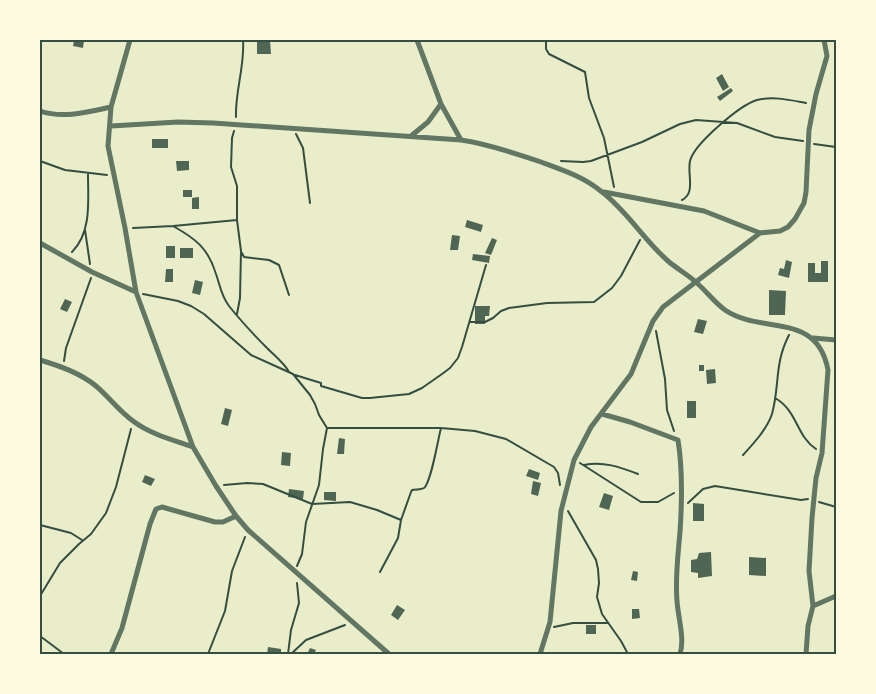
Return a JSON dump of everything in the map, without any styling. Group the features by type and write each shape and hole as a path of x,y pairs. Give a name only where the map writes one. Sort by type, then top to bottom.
{"street":[{"path":"130,40 111,106 108,146 136,292 193,447 216,486 248,530 389,654"},
{"path":"417,40 441,104 461,140"},
{"path":"603,192 713,214 760,234 780,231 788,227 804,203 814,105 827,56 824,40"},
{"path":"411,136 428,122 441,104"},
{"path":"40,111 72,115 111,106"},
{"path":"111,126 178,122 237,124 411,136 481,143 563,169 603,192 667,261 696,282 723,309 730,313 750,320 793,329 813,338 836,340"},
{"path":"540,654 548,631 563,498 574,460 591,427 631,374 653,320 663,307 760,234"},
{"path":"40,244 92,272 136,292"},
{"path":"806,654 808,626 813,606 809,571 813,499 822,453 828,370 826,359 813,338"},
{"path":"40,360 76,373 97,387 133,422 158,435 193,447"},
{"path":"602,414 678,440 682,462 681,517 676,593 682,639 680,654"},
{"path":"111,654 122,628 150,524 156,509 162,507 215,522 223,522 236,516"},
{"path":"813,606 836,596"}],"path":[{"path":"237,314 240,298 241,251 237,220 237,186 230,167 230,158 232,138 237,124 236,109 244,50 243,40"},
{"path":"546,40 546,49 549,54 585,72 589,98 604,138 616,194"},
{"path":"674,205 674,203 686,198 689,194 690,161 693,152 724,121 744,106 760,100 789,99 814,105"},
{"path":"556,162 583,162 608,155 688,121 724,121 748,126 775,137 836,147"},
{"path":"293,128 303,148 310,202"},
{"path":"40,161 65,170 88,174 114,175"},
{"path":"65,369 66,348 88,291 92,272 88,258 85,230 88,174"},
{"path":"125,228 237,220"},
{"path":"173,226 190,236 204,248 229,306 284,364 289,372"},
{"path":"66,258 79,244 85,230"},
{"path":"470,322 486,322 494,318 501,310 509,308 547,303 594,302 612,288 621,276 635,253 643,234"},
{"path":"241,251 244,257 269,260 279,265 289,295"},
{"path":"292,374 320,383 321,386 362,398 409,394 422,388 450,368 460,352 486,265"},
{"path":"136,292 178,301 190,306 204,314 251,355 292,374 310,395 327,428 321,474 304,532 302,554 295,572 299,603 291,630 290,654"},
{"path":"653,320 665,379 667,410 678,440"},
{"path":"743,455 766,426 771,416 780,355 793,329"},
{"path":"775,398 791,412 808,444 822,453"},
{"path":"40,596 60,563 100,523 113,497 133,422"},
{"path":"327,428 441,428 475,431 512,442 554,467 558,473 563,498 572,519 596,560 598,569 598,603 602,614 612,626 628,654"},
{"path":"380,572 398,538 401,520 412,490 423,489 427,485 441,428"},
{"path":"574,460 641,502 658,502 682,490"},
{"path":"584,465 614,465 638,474"},
{"path":"216,486 247,483 264,484 312,504 350,502 401,520"},
{"path":"681,517 683,508 703,489 708,487 726,487 800,500 813,499 825,505 836,507"},
{"path":"40,526 71,533 83,540"},
{"path":"208,654 225,611 232,571 248,530"},
{"path":"290,654 306,640 351,622"},
{"path":"548,631 572,623 608,622"},
{"path":"40,636 64,654"}],"building":[{"path":"74,40 84,40 83,48 73,46"},
{"path":"257,40 270,40 271,54 257,54"},
{"path":"722,74 729,87 723,91 716,78"},
{"path":"731,88 733,91 720,101 717,97"},
{"path":"152,139 168,139 168,148 152,148"},
{"path":"176,161 189,161 189,170 177,171"},
{"path":"183,190 192,190 192,197 183,197"},
{"path":"199,197 199,209 192,209 192,198"},
{"path":"467,220 483,225 481,232 465,227"},
{"path":"452,235 460,236 458,250 450,250"},
{"path":"492,238 497,240 491,255 485,253"},
{"path":"166,246 175,246 175,258 166,258"},
{"path":"180,248 193,248 193,258 180,258"},
{"path":"473,254 490,256 489,263 472,260"},
{"path":"786,260 792,262 789,278 778,275 780,268 784,269"},
{"path":"821,261 828,261 828,282 808,282 808,263 815,263 815,273 821,273"},
{"path":"166,269 173,269 173,282 165,282"},
{"path":"195,280 203,282 200,295 192,293"},
{"path":"769,290 786,291 785,315 769,315"},
{"path":"65,299 72,302 67,312 60,309"},
{"path":"475,306 490,306 489,316 485,316 485,324 475,324"},
{"path":"698,319 707,321 703,334 694,332"},
{"path":"699,365 704,365 704,371 699,371"},
{"path":"715,369 716,383 707,384 706,370"},
{"path":"687,401 696,401 696,418 687,418"},
{"path":"225,408 232,410 228,426 221,424"},
{"path":"339,438 345,439 344,454 337,454"},
{"path":"282,452 291,453 290,466 281,465"},
{"path":"529,469 540,473 538,480 526,476"},
{"path":"145,475 155,479 151,486 142,482"},
{"path":"533,481 541,483 538,496 531,494"},
{"path":"289,489 304,491 303,499 288,497"},
{"path":"324,492 336,492 336,501 324,500"},
{"path":"604,493 613,496 609,510 599,507"},
{"path":"693,503 704,504 704,521 693,521"},
{"path":"711,552 712,576 698,578 698,573 691,572 691,560 697,559 699,553"},
{"path":"749,557 766,558 766,576 749,575"},
{"path":"633,571 638,572 637,581 631,580"},
{"path":"397,605 405,610 398,620 391,615"},
{"path":"632,609 639,609 640,618 632,619"},
{"path":"586,625 596,625 596,634 586,634"},
{"path":"268,647 281,649 281,654 267,654"},
{"path":"310,648 316,650 314,654 307,654"}]}
